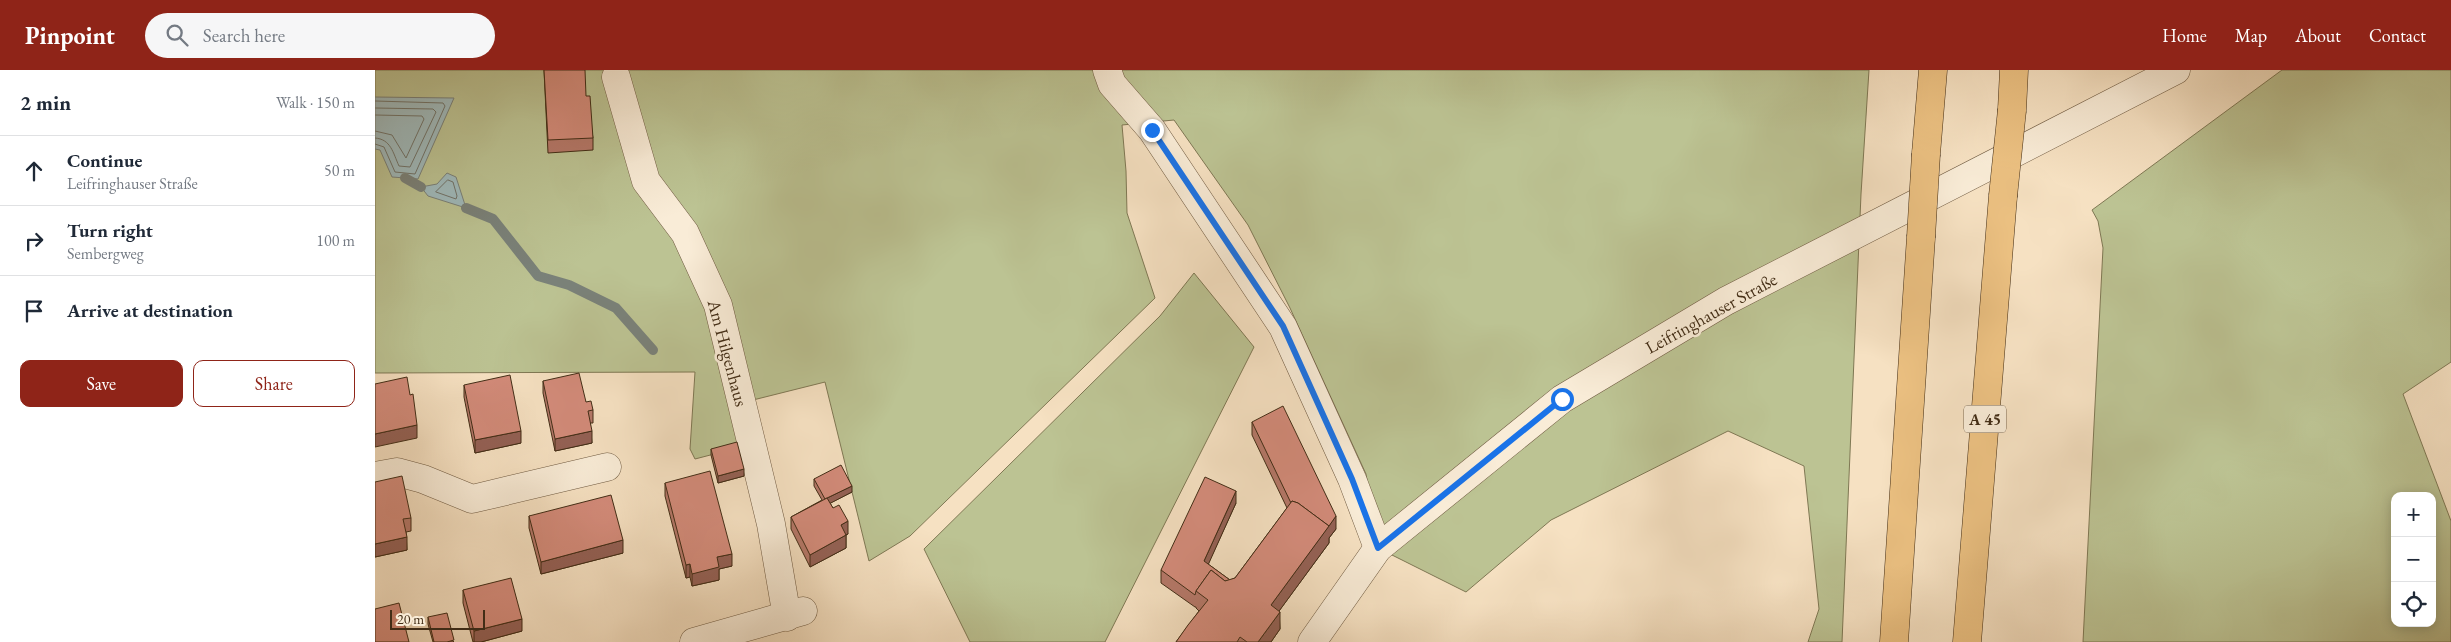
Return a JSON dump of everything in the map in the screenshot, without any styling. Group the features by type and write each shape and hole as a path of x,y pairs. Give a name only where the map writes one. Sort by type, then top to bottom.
{"highway":[{"path":"1894,642 1933,70"},
{"name":"A 45","path":"1967,642 2014,70"}],"street":[{"path":"1107,70 1112,84 1152,130 1283,326 1352,479 1378,548"},
{"name":"Leifringhauser Straße","path":"1312,642 1378,548 1562,399 1726,301 2176,70"},
{"name":"Am Hilgenhaus","path":"616,77 646,181 685,233 718,305 771,524 795,614 694,642"},
{"path":"375,476 397,472 423,479 471,499 607,467"}],"green space":[{"path":"375,70 1869,70 1861,194 1842,642 1808,642 1819,609 1804,466 1728,431 1551,520 1466,592 1378,548 1366,474 1290,308 1248,225 1174,120 1122,125 1127,213 1155,298 910,536 869,561 825,382 749,401 745,446 695,459 690,449 695,372 375,373"},
{"path":"2282,70 2451,70 2451,362 2403,394 2451,521 2451,642 2083,642 2103,248 2098,221 2092,210"},
{"path":"1194,273 1254,347 1105,642 970,642 924,549 1160,316"}],"water":[{"path":"375,97 454,98 418,179 392,177 380,150 375,149"},
{"path":"447,173 456,177 466,208 428,196 421,187 437,184"}],"building":[{"path":"544,70 585,70 586,96 590,96 593,138 548,140"},
{"path":"579,373 586,402 591,401 593,410 588,411 592,431 555,439 543,381"},
{"path":"510,375 521,431 475,440 464,385"},
{"path":"407,377 410,395 413,394 417,425 375,434 375,384"},
{"path":"1283,406 1336,516 1329,526 1298,503 1292,501 1291,503 1252,422"},
{"path":"737,442 744,469 718,476 711,449"},
{"path":"841,465 852,486 825,499 814,479"},
{"path":"710,471 732,554 717,557 719,567 692,574 690,564 686,565 665,483"},
{"path":"402,476 411,518 403,519 407,537 375,544 375,482"},
{"path":"1205,477 1236,491 1204,561 1230,580 1225,581 1211,570 1195,595 1161,570"},
{"path":"611,495 623,540 541,562 529,516"},
{"path":"827,498 833,508 839,505 848,521 841,525 846,535 810,555 791,517"},
{"path":"1292,501 1298,503 1329,526 1271,605 1280,612 1258,642 1247,642 1240,637 1237,642 1176,642 1208,600 1196,591 1211,570 1225,581 1235,578"},
{"path":"511,578 522,619 474,631 463,590"},
{"path":"399,603 409,642 375,642 375,609"},
{"path":"447,613 454,640 434,642 428,617"}],"waterway":[{"path":"405,178 421,187"},
{"path":"466,208 493,219 538,276 569,285 616,308 653,350"}],"route":[{"path":"1152,130 1283,326 1352,479 1378,548 1562,399"}]}
